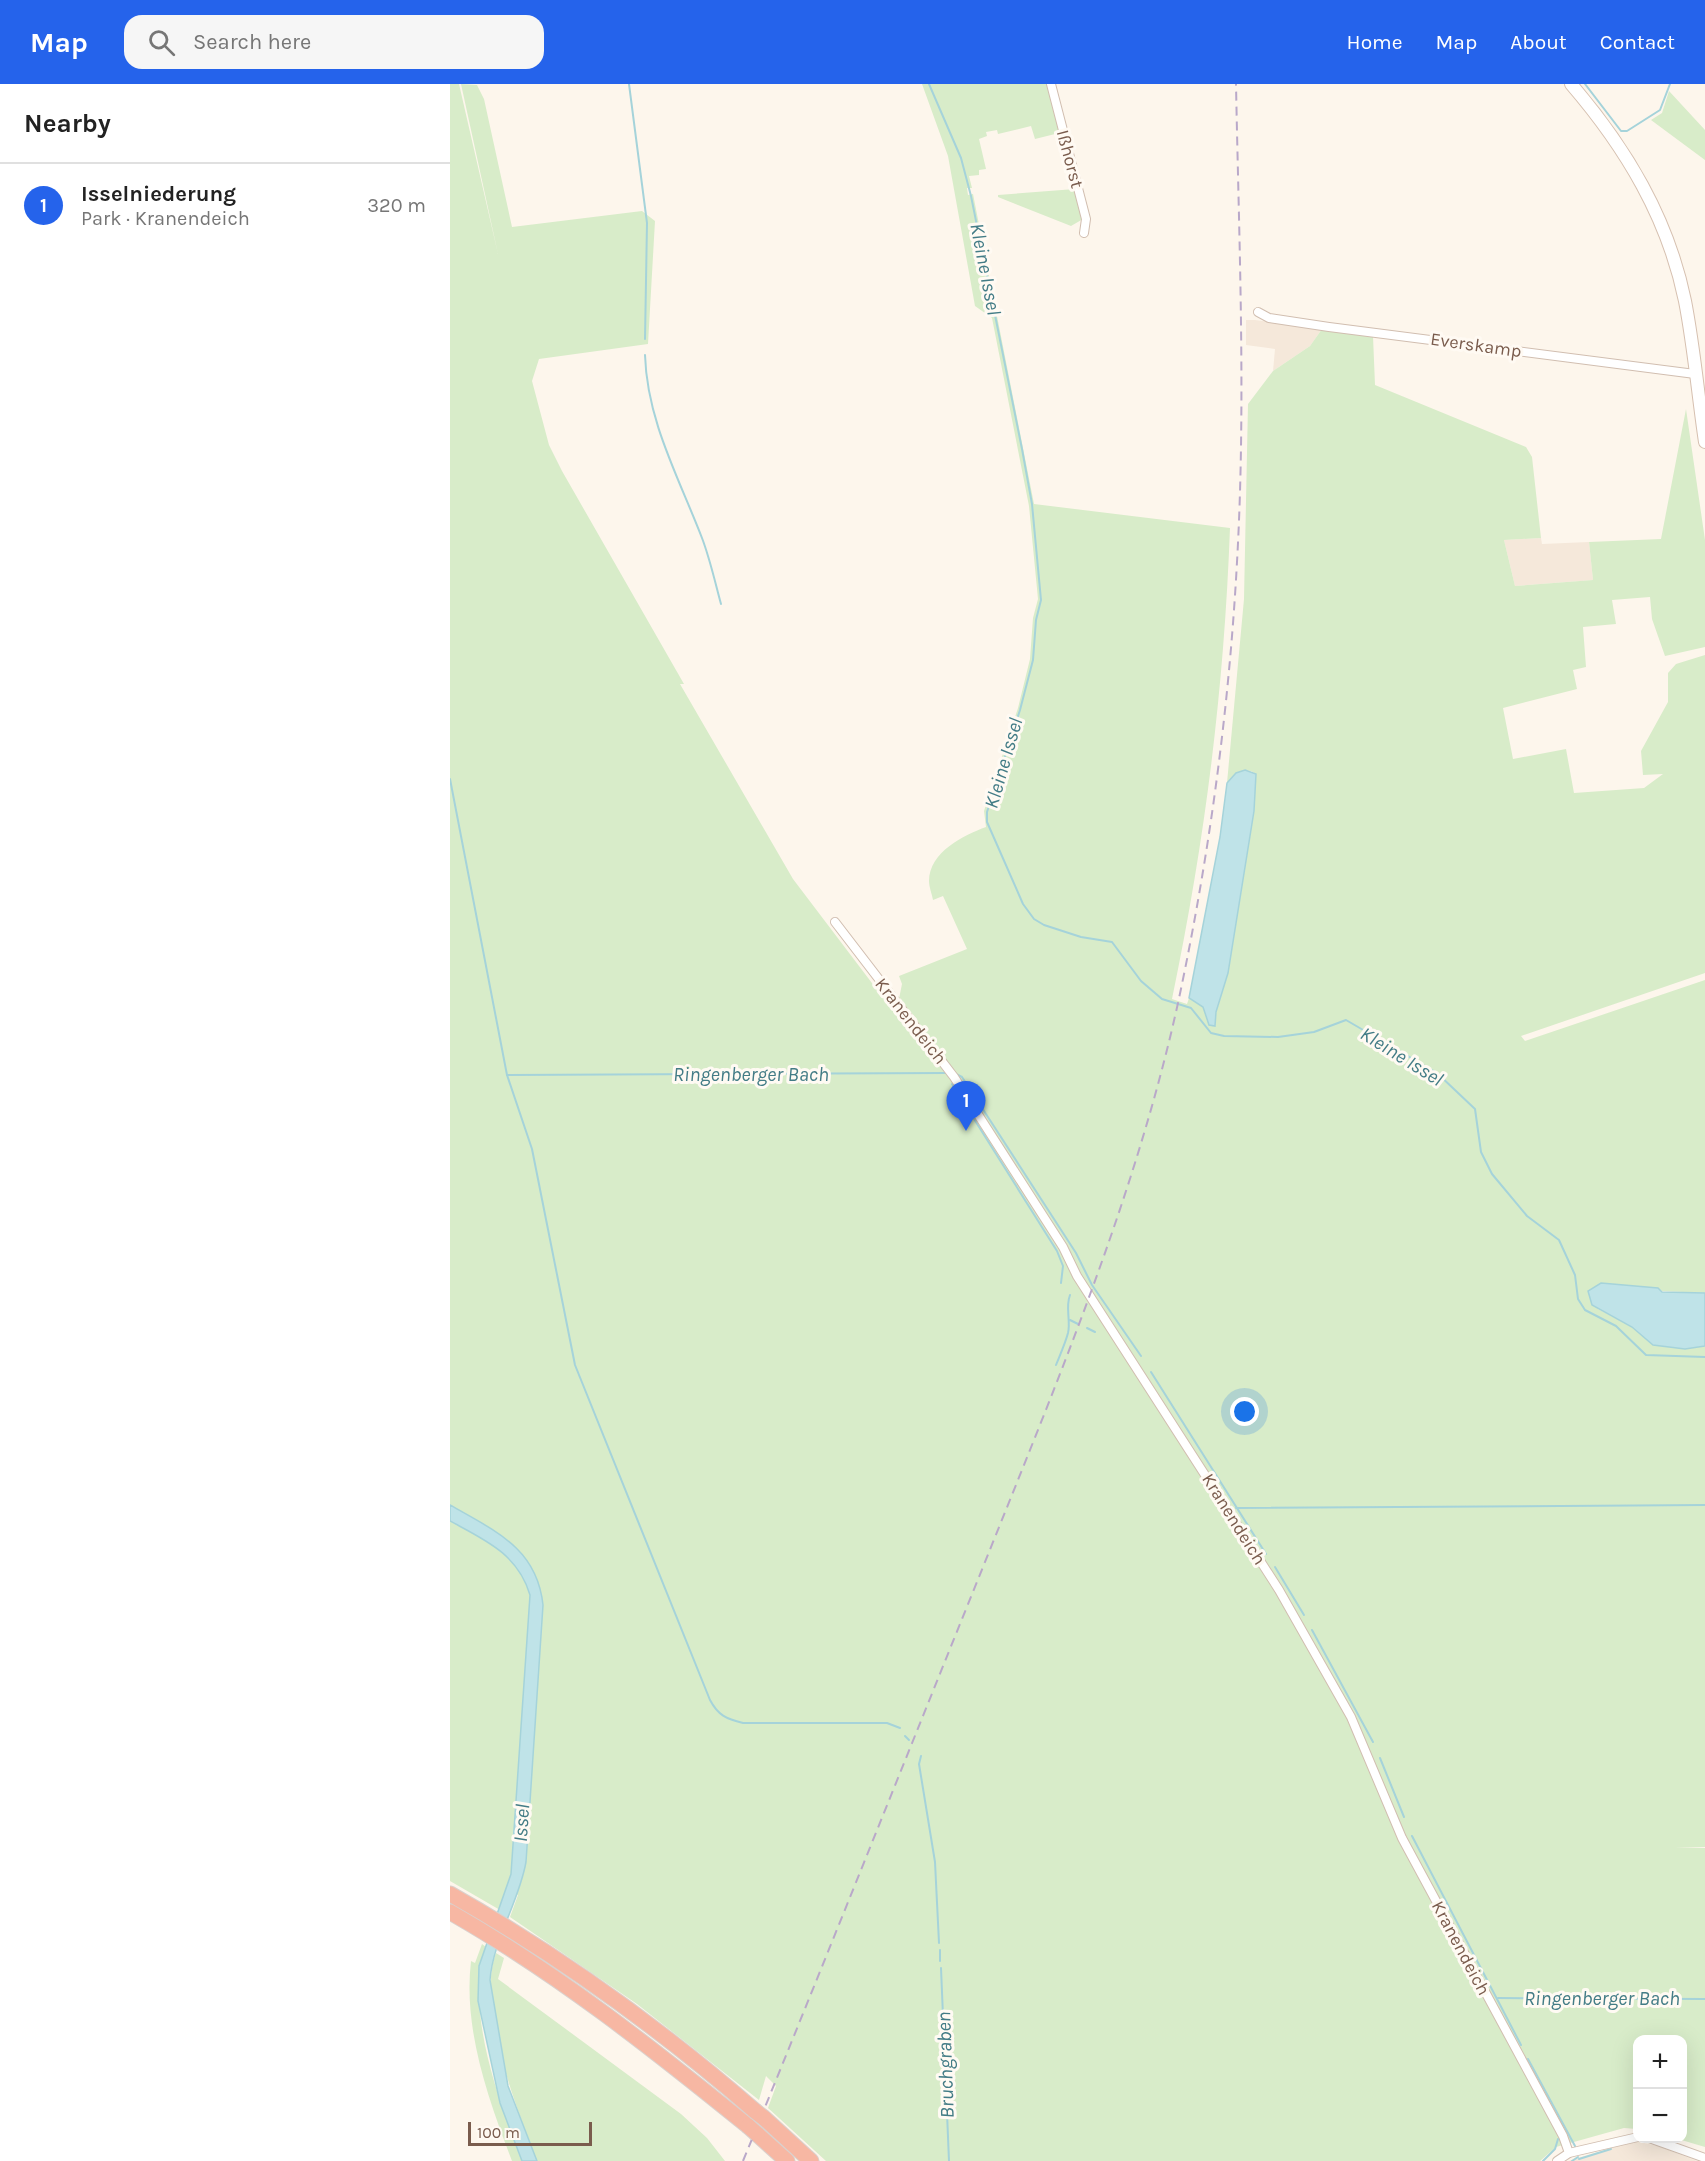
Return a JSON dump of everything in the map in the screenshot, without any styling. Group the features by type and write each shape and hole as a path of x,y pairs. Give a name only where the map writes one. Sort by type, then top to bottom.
{"highway":[{"path":"450,1894 480,1911 520,1946 753,2130 787,2161"},
{"path":"450,1912 520,1946 642,2019 811,2161"}],"main road":[{"path":"1571,84 1605,123 1647,190 1673,254 1685,301 1705,442"}],"street":[{"name":"Ißhorst","path":"1051,84 1086,219 1084,233"},
{"name":"Everskamp","path":"1258,312 1269,318 1329,327 1695,374"},
{"name":"Kranendeich","path":"835,922 954,1077 1063,1247 1081,1284 1279,1590 1351,1717 1402,1838 1563,2136 1569,2153"},
{"path":"1557,2161 1569,2153 1633,2139"},
{"path":"1661,2143 1705,2158"}],"shaded area":[{"path":"1246,320 1322,329 1310,346 1273,371 1275,349 1246,345"},
{"path":"1541,538 1542,544 1589,542 1593,580 1515,586 1504,540"},
{"path":"1633,2142 1658,2146 1697,2161 1568,2161"}],"green space":[{"path":"450,84 459,84 498,254 461,84 477,85 484,99 512,227 642,211 655,221 648,344 539,359 532,381 549,445 684,684 680,684 793,879 903,1024 917,1019 899,999 902,984 899,976 967,949 943,896 933,900 929,883 931,871 935,861 949,846 986,827 984,811 1018,708 1030,659 1033,618 1038,599 1029,506 992,318 975,306 948,156 922,84 1048,84 1059,133 1035,139 1031,126 998,134 997,130 986,132 987,136 979,139 986,169 979,170 979,175 969,176 972,188 967,188 968,195 973,194 1034,504 1230,528 1223,648 1211,765 1194,882 1172,999 1187,1004 1189,998 1203,1007 1210,1025 1215,1025 1216,1013 1228,973 1254,811 1256,774 1248,770 1244,771 1236,774 1227,783 1244,599 1248,404 1273,371 1310,346 1322,329 1373,336 1375,385 1526,447 1532,457 1541,538 1504,540 1515,586 1593,580 1589,542 1661,539 1686,409 1705,540 1705,647 1665,656 1652,619 1650,597 1612,600 1616,624 1583,627 1586,667 1573,670 1577,689 1503,708 1513,759 1566,749 1574,793 1644,788 1663,774 1643,775 1641,751 1668,702 1668,673 1676,664 1705,655 1705,973 1521,1036 1525,1041 1705,980 1705,1293 1662,1291 1658,1288 1598,1309 1632,1327 1653,1345 1685,1349 1705,1346 1705,1847 1675,1848 1705,1848 1705,2147 1687,2142 1687,2035 1633,2035 1633,2129 1624,2128 1556,2147 1540,2161 826,2161 768,2108 776,2086 766,2076 759,2100 637,2004 510,1917 518,1895 508,1889 500,1910 450,1881"},
{"path":"1669,91 1705,130 1705,160 1651,120 1662,113"},
{"path":"1075,189 1083,219 1071,226 998,197 998,195"},
{"path":"482,1944 486,1947 480,1972 479,1998 487,2055 522,2161 512,2161 486,2088 474,2038 469,1987 471,1961 475,1963"},
{"path":"496,1953 504,1958 498,1979 681,2114 707,2138 725,2161 537,2161 510,2086 495,2028 491,2000 491,1975"}],"water":[{"path":"1245,770 1256,774 1254,811 1228,973 1216,1012 1215,1026 1209,1025 1203,1007 1189,998 1220,837 1227,783 1236,773"},
{"path":"1601,1283 1658,1288 1662,1292 1705,1293 1705,1346 1685,1349 1653,1345 1632,1327 1592,1305 1588,1291"},
{"name":"Issel","path":"450,1505 498,1533 523,1555 539,1585 543,1605 526,1862 518,1892 496,1950 490,1980 508,2086 537,2161 522,2161 500,2103 478,2001 479,1966 511,1874 530,1595 525,1581 509,1559 488,1542 450,1521"}],"waterway":[{"path":"629,84 647,223 645,339"},
{"name":"Kleine Issel","path":"929,84 961,158 971,196 1032,504 1041,600 1036,620 1033,660 1020,710 987,812 987,822 1023,904 1034,919 1044,925 1081,937 1112,942 1141,981 1162,999 1191,1008 1211,1033 1224,1036 1278,1037 1314,1032 1346,1020 1437,1073 1475,1109 1481,1152 1492,1174 1527,1216 1559,1240 1575,1275 1578,1299 1585,1310 1616,1326 1646,1355 1705,1357"},
{"path":"1585,84 1621,131 1627,131 1660,110 1670,84"},
{"path":"645,355 647,379 658,426 705,546 721,604"},
{"path":"450,779 507,1075 532,1149 575,1365 710,1700 723,1716 743,1723 887,1723 900,1728"},
{"name":"Ringenberger Bach","path":"507,1075 948,1073"},
{"name":"Ringenberger Bach","path":"954,1073 962,1077 1076,1253 1092,1285 1141,1356"},
{"path":"952,1084 1057,1251 1063,1266 1061,1283"},
{"path":"1056,1365 1068,1333 1070,1295"},
{"path":"1070,1320 1078,1324"},
{"path":"1087,1328 1095,1332"},
{"name":"Ringenberger Bach","path":"1151,1372 1266,1554"},
{"path":"1236,1508 1705,1505"},
{"path":"1275,1567 1304,1615"},
{"path":"1312,1630 1373,1742"},
{"path":"905,1736 909,1740"},
{"name":"Bruchgraben","path":"921,1756 919,1764 935,1862 939,1943"},
{"path":"1380,1758 1404,1817"},
{"name":"Ringenberger Bach","path":"1412,1836 1521,2045"},
{"name":"Bruchgraben","path":"940,1950 940,1961"},
{"name":"Bruchgraben","path":"941,1968 949,2161"},
{"name":"Ringenberger Bach","path":"1498,1998 1705,1999"},
{"path":"1528,2059 1575,2146"},
{"path":"1543,2161 1555,2149 1558,2139"},
{"path":"1579,2159 1611,2149"},
{"path":"1572,2161 1578,2157"}],"railway":[{"path":"743,2161 1066,1359 1140,1147 1178,1003 1199,894 1216,784 1229,673 1237,562 1241,383 1236,84"}],"place":[{"name":"Isselniederung","path":"966,1131"}]}
